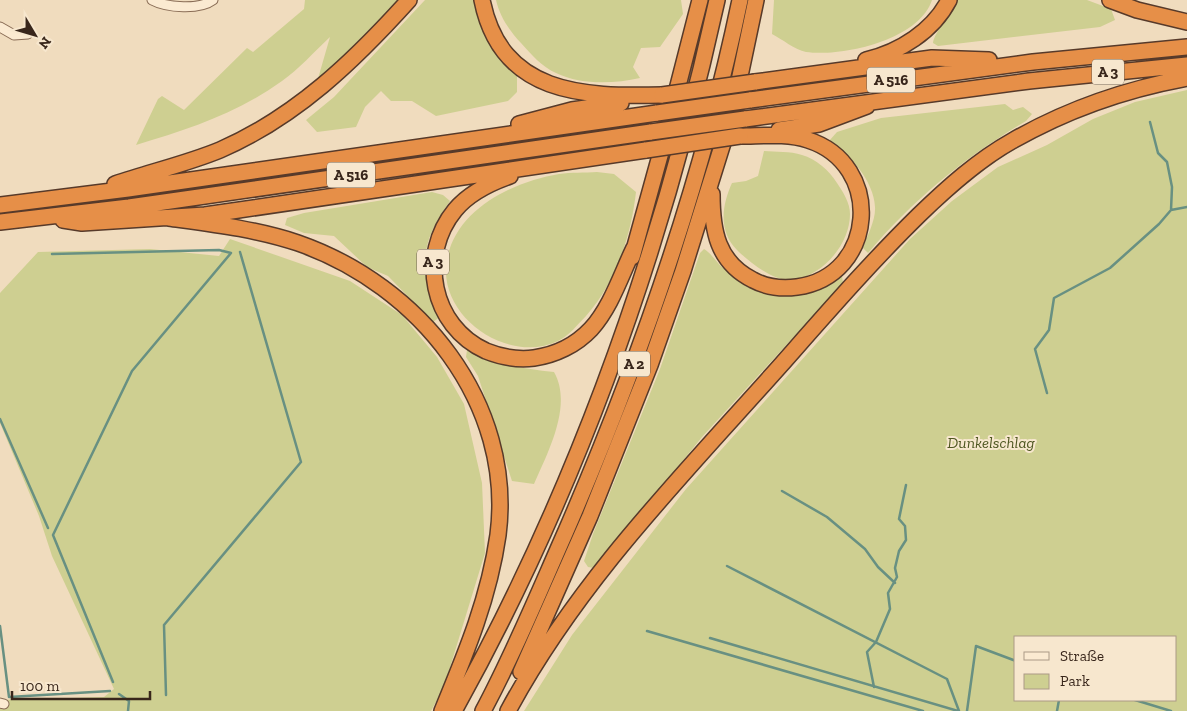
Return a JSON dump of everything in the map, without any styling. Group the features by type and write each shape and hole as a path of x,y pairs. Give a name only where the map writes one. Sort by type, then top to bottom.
{"highway":[{"path":"80,195 201,157 237,142 273,122 334,77 370,43 409,0"},
{"path":"482,0 488,24 497,43 519,66 540,80 565,90 588,94 662,95"},
{"path":"687,50 692,0"},
{"path":"599,395 634,248 700,0"},
{"name":"A 2","path":"454,711 528,564 564,484 599,395 647,259 675,167 696,92 718,0"},
{"name":"A 2","path":"482,711 509,662 623,395 680,228 703,152 714,114 740,0"},
{"path":"501,711 559,588 619,448 663,327 732,114 756,0"},
{"path":"802,76 875,58 906,44 929,28 941,14 949,0"},
{"path":"1110,0 1137,10 1187,22"},
{"name":"A 516","path":"0,205 1033,62 1187,47"},
{"path":"472,140 572,110 755,82 932,58 1033,62"},
{"name":"A 3","path":"885,99 1111,72 1187,65"},
{"path":"508,711 563,621 621,545 852,284 946,190 1012,141 1068,114 1123,93 1187,78"},
{"path":"740,136 819,124 847,115 885,99"},
{"name":"A 516","path":"0,222 50,217 885,99"},
{"path":"712,179 712,218 717,240 728,261 748,278 778,288 804,286 833,272 849,254 860,232 862,206 856,184 845,164 828,149 802,138 740,136"},
{"name":"A 3","path":"634,248 598,320 582,337 562,350 529,359 507,357 483,349 463,336 448,319 436,293 433,264 441,232 456,209 474,193 506,178 540,166 740,136"},
{"path":"50,217 82,223 169,218 540,166"},
{"path":"169,218 266,234 299,243 351,266 381,285 409,307 432,331 460,369 482,415 493,451 498,473 499,512 492,573 482,610 466,656 442,711"}],"street":[{"path":"152,0 163,4 202,6 213,0"},
{"path":"0,27 14,35 28,34"}],"green space":[{"path":"305,0 399,0 317,82 330,37 300,66 265,93 230,112 175,133 136,145 158,99 162,96 184,110 247,48 253,52 304,9"},
{"path":"425,0 476,0 481,24 489,41 517,74 517,92 508,101 436,116 412,101 391,101 381,91 365,107 356,127 317,132 306,120 334,97"},
{"path":"496,0 681,0 683,14 660,47 641,48 633,67 640,78 597,82 566,77 541,64 509,28"},
{"path":"774,0 932,0 924,14 912,26 896,35 878,43 859,48 822,53 802,51 772,34"},
{"path":"957,0 1087,0 1111,9 1115,20 1100,27 938,46 933,43 934,39"},
{"name":"Dunkelschlag","path":"1187,90 1187,711 524,711 572,635 686,489 910,239 952,201 998,167 1047,145 1093,119 1135,102"},
{"path":"1005,104 1013,110 1023,107 1032,114 1026,121 982,149 941,180 885,233 868,253 863,248 874,217 874,197 865,178 852,160 829,141 837,132 881,118"},
{"path":"764,151 788,152 817,162 834,178 849,206 849,225 840,247 833,257 814,272 792,280 785,280 770,275 742,255 731,243 724,226 724,209 732,183 746,181 758,176"},
{"path":"597,172 614,174 636,192 626,242 614,273 597,303 586,316 566,336 540,347 520,347 501,342 484,333 468,321 456,305 448,288 446,269 450,249 458,231 470,216 486,203 522,184 559,174"},
{"path":"432,192 443,195 450,201 432,231 426,257 429,284 440,317 433,322 388,276 367,267 334,236 304,233 285,225 287,218 304,213"},
{"path":"230,239 350,281 402,315 437,357 464,404 482,483 485,553 444,687 431,711 0,711 0,700 104,697 114,689 52,556 39,516 0,423 0,293 38,252 150,249 219,256"},
{"path":"704,249 723,268 738,278 780,291 799,292 808,290 842,276 843,283 702,437 604,558 594,568 588,567 584,561 593,534 660,369 700,253"},
{"path":"467,350 509,365 554,372 559,385 561,399 560,414 551,443 534,484 512,481 478,376 466,357"}],"waterway":[{"path":"1150,122 1158,153 1167,162 1172,187 1171,210"},
{"path":"1047,393 1035,349 1049,330 1054,298 1110,268 1159,224 1171,210 1187,207"},
{"path":"52,254 219,250 231,253 132,371 53,535 113,682"},
{"path":"166,695 164,625 301,462 240,252"},
{"path":"0,419 48,528"},
{"path":"874,687 867,652 876,642 890,609 888,593 897,577 895,568 899,551 906,540 905,526 899,519 906,485"},
{"path":"782,491 827,517 865,549 878,567 895,583"},
{"path":"727,566 947,679 959,711"},
{"path":"0,626 9,697 110,691"},
{"path":"647,631 923,711"},
{"path":"710,638 958,711"},
{"path":"967,711 976,646 1014,660"},
{"path":"119,694 129,701 128,711"},
{"path":"1057,711 1059,701"},
{"path":"1138,701 1171,711"}]}
